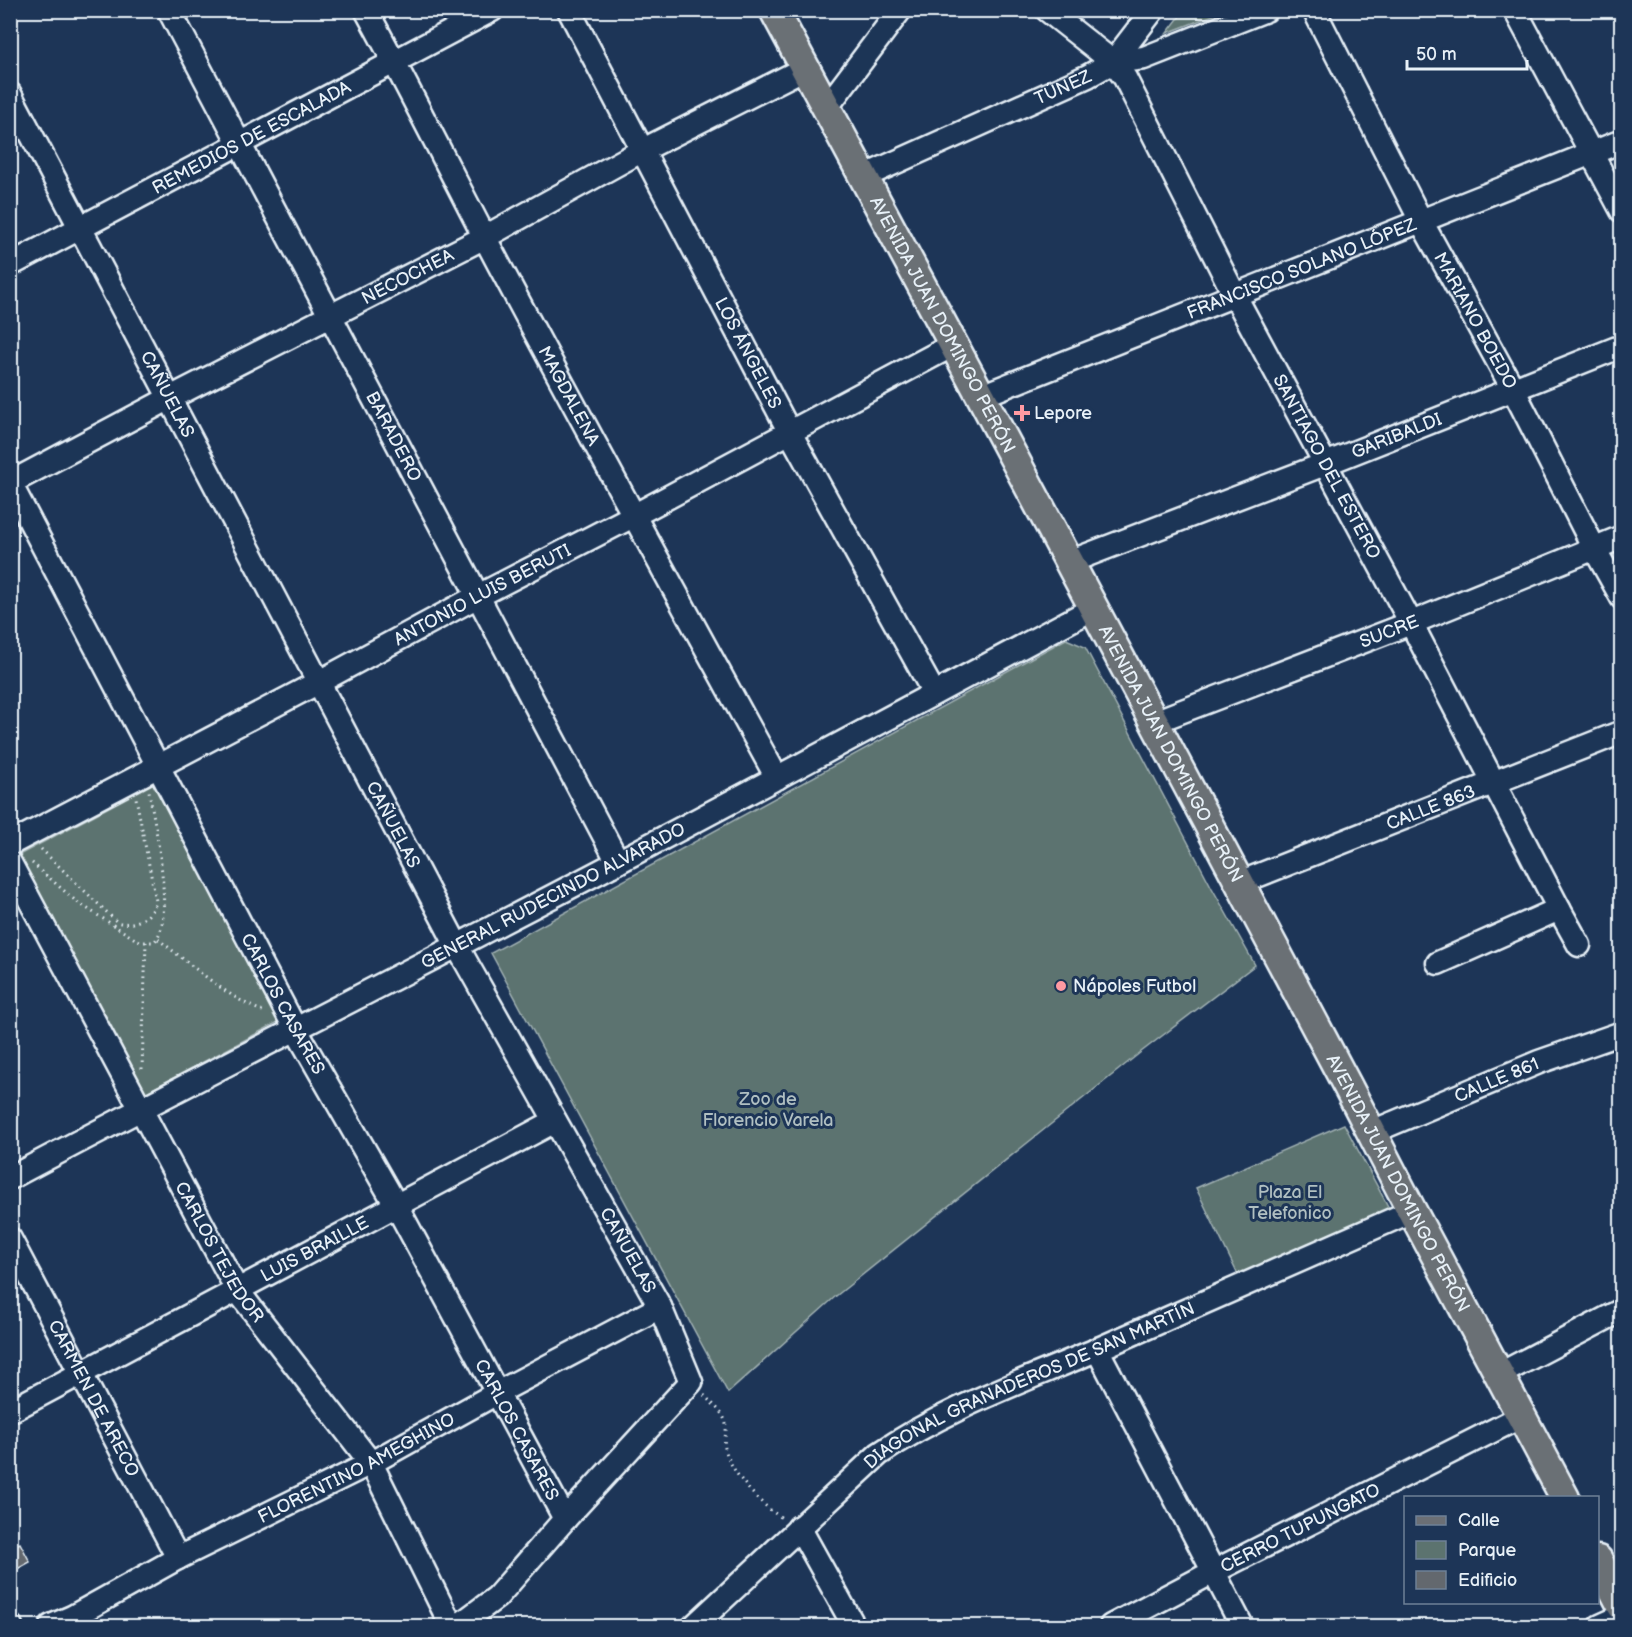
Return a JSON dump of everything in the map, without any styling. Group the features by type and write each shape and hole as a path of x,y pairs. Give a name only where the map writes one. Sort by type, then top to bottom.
{"main road":[{"name":"AVENIDA JUAN DOMINGO PERÓN","path":"774,10 1564,1496"},
{"path":"1599,1562 1622,1606"}],"street":[{"name":"BARADERO","path":"169,10 618,862"},
{"name":"MAGDALENA","path":"366,10 633,516 777,778"},
{"name":"REMEDIOS DE ESCALADA","path":"10,265 492,10"},
{"name":"LOS ÁNGELES","path":"569,10 789,431 934,693"},
{"path":"826,108 900,10"},
{"name":"SANTIAGO DEL ESTERO","path":"1047,10 1113,62 1125,78 1235,296 1411,623 1579,945"},
{"path":"1113,62 1153,10"},
{"name":"TÚNEZ","path":"863,177 1088,76 1113,62 1144,58 1266,10"},
{"name":"MARIANO BOEDO","path":"1314,10 1421,221 1513,389 1622,598"},
{"path":"1515,10 1622,211"},
{"name":"NECOCHEA","path":"11,483 170,398 485,237 641,151 805,68"},
{"name":"CAÑUELAS","path":"10,94 457,946 660,1307 691,1382"},
{"name":"FRANCISCO SOLANO LÓPEZ","path":"981,396 1622,141"},
{"name":"ANTONIO LUIS BERUTI","path":"19,850 146,772 953,345"},
{"name":"GARIBALDI","path":"1069,562 1325,464 1622,346"},
{"name":"CARLOS CASARES","path":"11,483 146,772 396,1204 565,1519"},
{"name":"SUCRE","path":"1154,722 1411,623 1622,537"},
{"name":"GENERAL RUDECINDO ALVARADO","path":"10,1178 141,1109 293,1024 457,946 1094,608"},
{"name":"CALLE 863","path":"1239,882 1622,732"},
{"name":"CARLOS TEJEDOR","path":"19,850 141,1109 237,1290 371,1463 449,1623"},
{"path":"1438,963 1559,909"},
{"name":"CALLE 861","path":"1372,1132 1539,1062 1622,1033"},
{"name":"LUIS BRAILLE","path":"10,1411 555,1121"},
{"name":"DIAGONAL GRANADEROS DE SAN MARTÍN","path":"694,1626 879,1454 906,1436 951,1412 1412,1211"},
{"name":"CARMEN DE ARECO","path":"10,1239 178,1558"},
{"name":"FLORENTINO AMEGHINO","path":"51,1626 74,1622 178,1558 371,1463 660,1307"},
{"path":"1500,1374 1622,1310"},
{"path":"1097,1349 1242,1626"},
{"path":"449,1623 496,1597 691,1382"},
{"name":"CERRO TUPUNGATO","path":"1111,1626 1522,1416"},
{"path":"799,1527 854,1626"},
{"path":"1600,1626 1622,1616"}],"path":[{"path":"19,850 117,922 141,921 156,901 146,772"},
{"path":"19,850 77,902 135,939 154,942 158,939 163,924 165,906 146,772"},
{"path":"158,939 227,991 258,1009 293,1024"},
{"path":"142,1073 146,942"},
{"path":"691,1382 720,1411 726,1424 724,1446 729,1461 749,1491 775,1513 799,1527"}],"green space":[{"path":"1184,10 1224,11 1167,33"},
{"name":"Zoo de Florencio Varela","path":"1066,639 1085,647 1255,965 1141,1052 836,1296 728,1393 491,953"},
{"path":"154,783 280,1021 145,1093 19,855"},
{"name":"Plaza El Telefonico","path":"1344,1124 1391,1212 1240,1279 1196,1188"}],"building":[{"path":"20,1543 30,1562 10,1573 10,1548"}],"place":[{"name":"Lepore","path":"1022,413"},
{"name":"Nápoles Futbol","path":"1061,986"}]}
